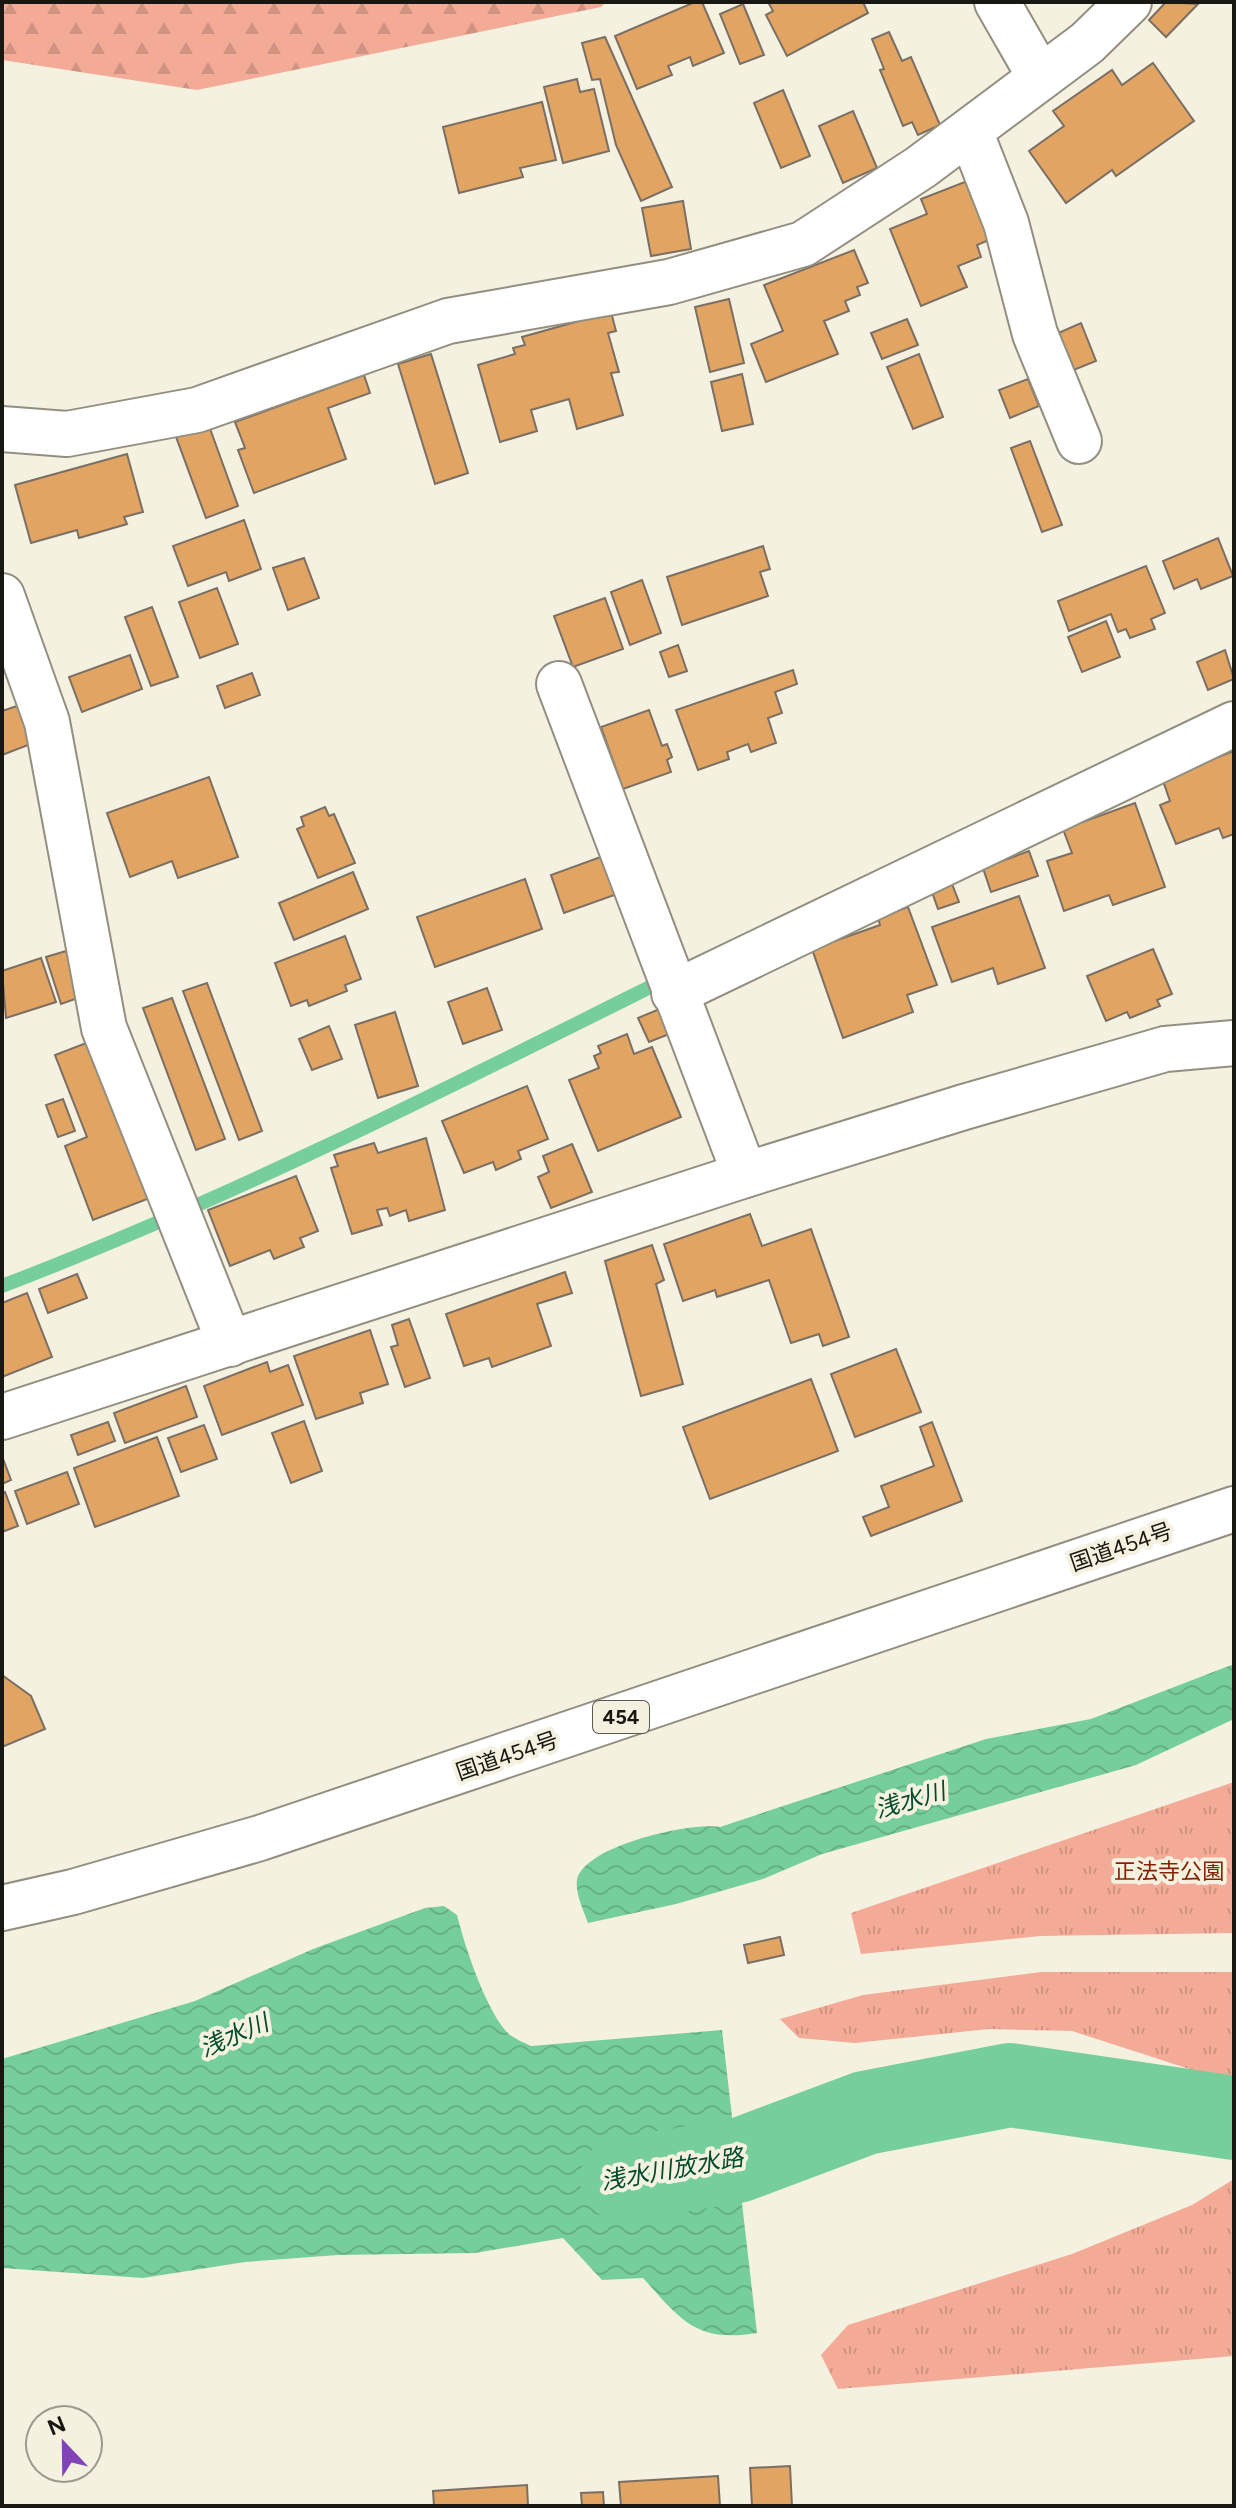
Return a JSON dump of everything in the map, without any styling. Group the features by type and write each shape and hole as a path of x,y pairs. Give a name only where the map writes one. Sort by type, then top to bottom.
{"main road":[{"path":"997,2 1040,77"},
{"path":"2,429 67,434 197,410 448,321 669,282 803,244 970,131 1087,43 1129,2"},
{"path":"970,131 1006,223 1035,334 1079,441"},
{"path":"2,596 47,722 104,1028 230,1344"},
{"path":"559,684 745,1175"},
{"path":"674,993 1234,724"},
{"path":"2,1417 745,1175 1165,1049 1234,1043"},
{"name":"国道454号","path":"2,1908 73,1892 260,1838 1234,1509"}],"green space":[{"path":"2,2 606,2 601,7 197,90 2,60"},
{"name":"正法寺公園","path":"1234,1782 1234,1933 1040,1936 861,1954 851,1913"},
{"path":"1041,1972 1234,1972 1234,2112 1211,2076 1072,2031 989,2029 855,2043 799,2038 780,2019 863,1995"},
{"path":"1234,2179 1234,2356 838,2389 821,2355 848,2325 1072,2254 1192,2205"}],"water":[{"name":"浅水川","path":"1234,1664 1234,1719 1136,1765 822,1854 763,1879 676,1904 588,1923 577,1880 584,1868 617,1847 686,1828 720,1827 986,1739 1091,1719"},
{"name":"浅水川","path":"444,1906 457,1915 476,1975 497,2019 510,2035 531,2046 722,2030 757,2333 719,2335 691,2325 668,2306 643,2278 602,2280 563,2238 475,2253 338,2255 245,2262 143,2278 2,2268 2,2059 195,2001 313,1949 425,1908"}],"building":[{"path":"695,2 702,2 724,53 693,66 690,57 668,66 672,75 637,89 615,36"},
{"path":"768,2 863,2 868,13 787,56 766,15 773,11"},
{"path":"1166,2 1198,4 1166,37 1149,20"},
{"path":"743,4 764,55 740,64 720,14"},
{"path":"889,32 902,61 911,57 940,125 918,135 912,122 903,126 880,70 884,69 872,39"},
{"path":"605,37 672,187 641,201 616,145 600,79 592,80 582,43"},
{"path":"1153,63 1194,121 1116,176 1112,170 1066,203 1029,151 1064,126 1053,111 1112,70 1122,85"},
{"path":"577,79 580,92 594,89 609,151 563,163 544,87"},
{"path":"783,90 810,156 781,168 754,103"},
{"path":"542,102 556,160 520,168 523,177 459,193 443,127"},
{"path":"853,111 877,168 843,183 819,126"},
{"path":"975,178 998,236 977,245 981,257 958,266 967,287 921,306 890,229 927,214 921,199"},
{"path":"683,201 691,249 651,256 642,208"},
{"path":"854,250 868,283 857,287 860,295 845,301 849,311 824,321 838,354 766,382 751,344 783,331 764,285"},
{"path":"729,299 744,363 710,372 695,307"},
{"path":"611,312 616,331 608,333 619,372 611,373 623,415 577,429 569,399 531,410 537,431 500,442 478,365 515,354 513,348 525,345 522,337"},
{"path":"907,319 918,345 882,359 871,333"},
{"path":"1081,323 1096,361 1071,371 1056,334"},
{"path":"431,354 468,473 435,484 398,364"},
{"path":"919,354 943,417 913,429 887,367"},
{"path":"742,374 753,424 722,431 711,382"},
{"path":"364,375 370,393 328,408 346,459 254,493 238,450 245,448 235,422"},
{"path":"1028,379 1039,406 1010,418 999,390"},
{"path":"208,423 238,506 206,518 175,434"},
{"path":"1030,441 1062,525 1042,532 1011,448"},
{"path":"127,454 143,512 124,517 127,524 79,538 77,530 31,543 15,485"},
{"path":"244,520 261,569 229,581 226,572 188,586 173,546"},
{"path":"1218,538 1233,576 1201,589 1197,579 1174,589 1163,561"},
{"path":"763,546 770,569 760,572 768,596 682,625 667,577"},
{"path":"304,558 319,598 288,610 273,568"},
{"path":"1146,566 1165,613 1151,619 1155,629 1130,638 1126,629 1118,632 1111,614 1069,631 1058,601"},
{"path":"642,580 661,633 630,645 611,592"},
{"path":"217,588 238,644 200,658 179,602"},
{"path":"605,598 623,649 573,667 554,616"},
{"path":"152,607 178,677 151,686 125,617"},
{"path":"1106,621 1120,657 1082,672 1068,637"},
{"path":"678,645 687,671 669,677 660,652"},
{"path":"1225,650 1234,679 1208,690 1197,662"},
{"path":"130,655 142,689 82,712 69,677"},
{"path":"793,670 797,684 775,692 782,713 768,718 776,743 751,752 748,744 727,752 729,759 698,770 676,710"},
{"path":"252,673 260,695 225,708 217,686"},
{"path":"23,704 36,742 2,755 2,711"},
{"path":"649,710 662,746 667,744 672,757 667,760 671,772 623,789 601,727"},
{"path":"1234,751 1234,834 1223,838 1219,828 1176,844 1160,805 1170,801 1162,778"},
{"path":"209,777 238,857 178,878 172,861 130,877 107,813"},
{"path":"1135,803 1165,887 1113,905 1109,895 1064,911 1047,861 1072,853 1063,829"},
{"path":"325,807 329,816 334,814 355,863 318,878 297,829 304,826 301,817"},
{"path":"1029,851 1038,876 991,892 983,868"},
{"path":"606,855 620,893 564,913 551,875"},
{"path":"353,872 368,909 294,940 279,903"},
{"path":"525,879 542,929 435,967 417,917"},
{"path":"952,884 959,902 938,909 932,892"},
{"path":"1019,896 1045,968 998,984 993,968 952,982 932,927"},
{"path":"908,907 937,985 907,995 913,1012 843,1038 812,949 880,925 878,918"},
{"path":"345,936 361,979 345,985 347,991 309,1006 307,1000 291,1006 275,963"},
{"path":"1153,949 1172,994 1157,1000 1160,1006 1130,1018 1127,1012 1106,1021 1087,976"},
{"path":"66,951 81,997 61,1004 46,957"},
{"path":"41,958 56,1002 6,1018 2,971"},
{"path":"207,983 262,1131 239,1140 183,991"},
{"path":"487,988 502,1030 463,1044 448,1002"},
{"path":"172,998 225,1139 196,1150 143,1008"},
{"path":"662,1008 672,1033 649,1042 638,1018"},
{"path":"395,1012 418,1086 378,1098 355,1025"},
{"path":"329,1026 342,1059 312,1070 299,1039"},
{"path":"627,1034 634,1054 652,1047 681,1117 598,1151 569,1080 599,1068 594,1056 601,1053 598,1046"},
{"path":"94,1040 155,1196 93,1220 65,1146 87,1137 55,1055"},
{"path":"527,1086 548,1139 518,1151 521,1159 496,1170 493,1162 464,1173 442,1121"},
{"path":"63,1099 75,1131 58,1137 46,1105"},
{"path":"426,1138 445,1210 409,1221 406,1210 390,1216 387,1208 377,1210 382,1225 352,1234 331,1168 338,1166 334,1155 374,1143 378,1153"},
{"path":"572,1144 592,1192 551,1208 538,1177 549,1172 543,1156"},
{"path":"296,1176 318,1231 300,1238 304,1247 274,1259 270,1250 230,1266 208,1210"},
{"path":"750,1214 762,1246 811,1229 849,1337 823,1346 819,1334 791,1343 769,1280 717,1297 715,1290 683,1301 664,1244"},
{"path":"652,1245 664,1280 656,1284 683,1384 641,1396 605,1261"},
{"path":"565,1272 572,1293 537,1304 551,1346 492,1367 489,1358 464,1366 446,1314"},
{"path":"77,1274 87,1298 48,1313 39,1289"},
{"path":"27,1293 52,1357 2,1377 2,1303"},
{"path":"409,1319 430,1378 405,1387 391,1347 398,1345 392,1325"},
{"path":"370,1330 388,1384 360,1393 363,1403 316,1419 294,1356"},
{"path":"896,1349 921,1412 855,1437 831,1374"},
{"path":"267,1362 270,1372 288,1365 303,1405 222,1435 204,1386"},
{"path":"811,1379 838,1451 710,1499 683,1427"},
{"path":"186,1386 197,1417 125,1443 114,1413"},
{"path":"304,1421 322,1471 291,1483 272,1433"},
{"path":"108,1422 115,1441 78,1455 71,1435"},
{"path":"932,1422 962,1501 871,1536 863,1517 889,1507 881,1486 934,1466 920,1427"},
{"path":"204,1425 217,1459 181,1472 168,1438"},
{"path":"157,1437 179,1496 95,1527 74,1468"},
{"path":"2,1456 11,1480 2,1484"},
{"path":"67,1472 79,1504 27,1524 15,1491"},
{"path":"5,1492 18,1526 2,1532 2,1493"},
{"path":"2,1675 31,1696 45,1729 2,1747"},
{"path":"780,1937 784,1955 748,1963 744,1945"},
{"path":"790,2466 792,2506 752,2506 750,2468"},
{"path":"718,2476 720,2506 621,2506 619,2482"},
{"path":"527,2485 528,2506 434,2506 433,2491"},
{"path":"603,2492 604,2506 582,2506 581,2493"}],"waterway":[{"path":"2,1286 171,1217 254,1179 666,979"},
{"name":"浅水川放水路","path":"622,2179 737,2161 865,2113 1010,2085 1234,2118"}]}
